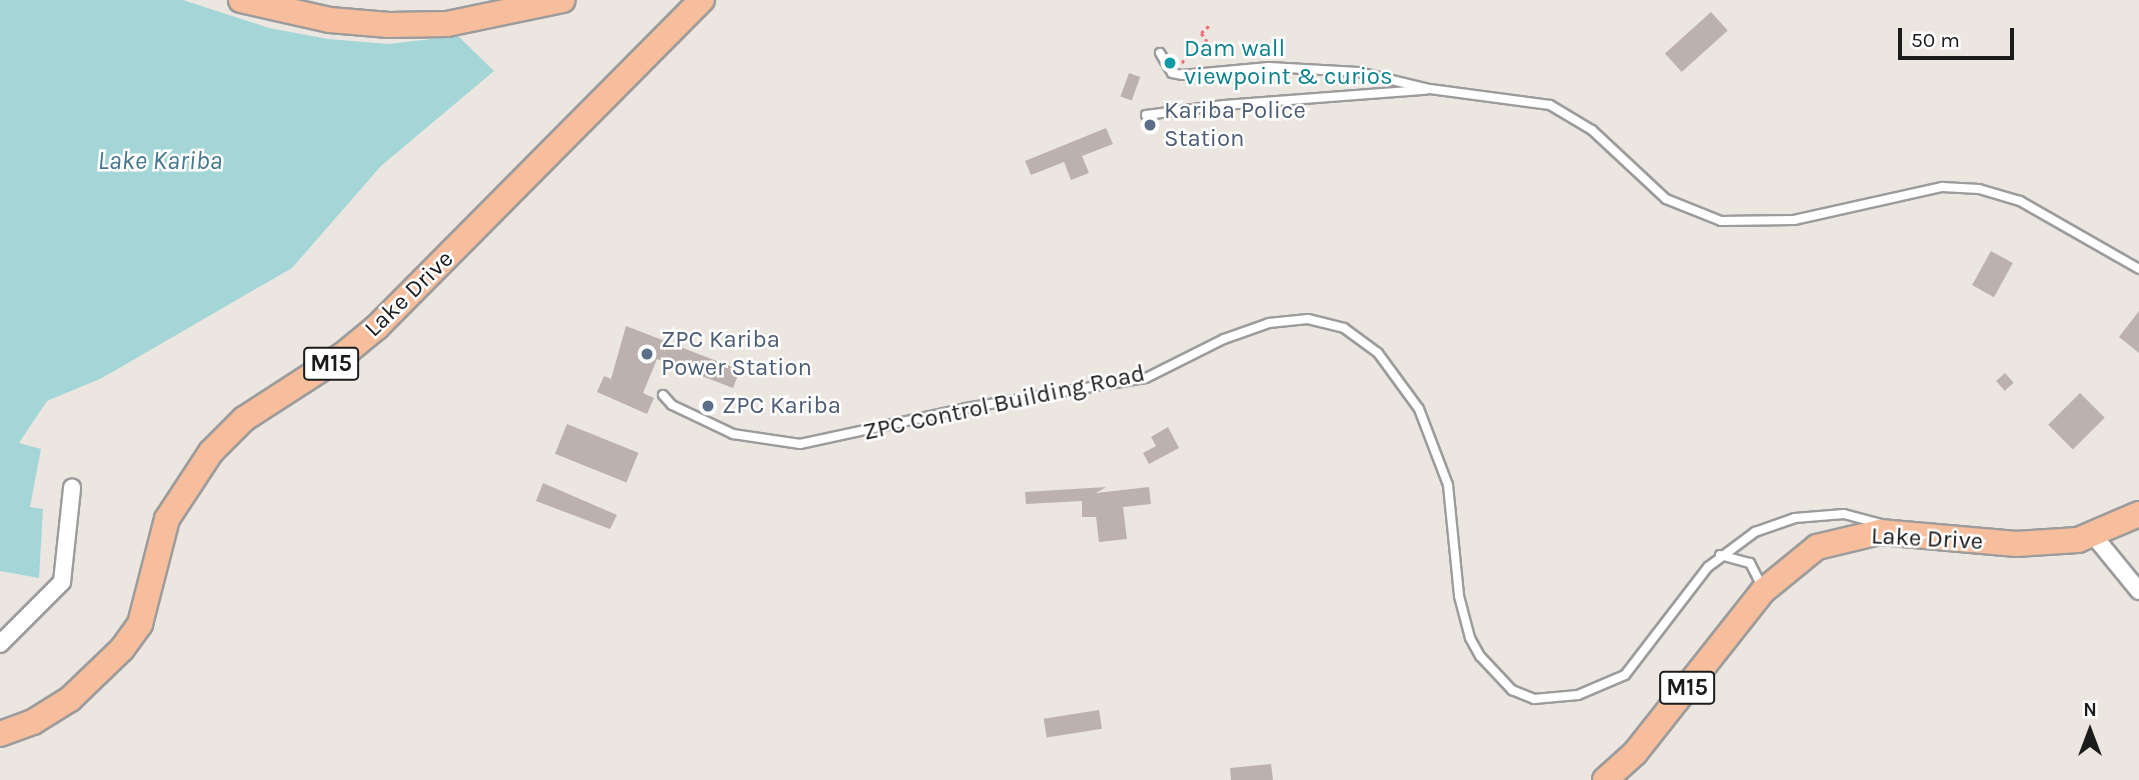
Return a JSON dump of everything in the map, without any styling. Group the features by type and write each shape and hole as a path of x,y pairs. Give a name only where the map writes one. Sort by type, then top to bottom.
{"main road":[{"path":"241,0 330,20 447,24 484,9 563,0"},
{"name":"Lake Drive","path":"0,734 33,722 70,699 122,649 140,624 167,519 211,452 244,419 344,355 377,327 702,0"},
{"name":"Lake Drive","path":"1605,780 1635,753 1763,591 1817,547 1853,536 1904,533 2016,544 2094,536 2139,514"}],"street":[{"path":"0,644 62,582 72,488"},
{"path":"2094,536 2139,592"}],"lane":[{"path":"1160,53 1172,74 1269,67 1320,70 1382,76 1430,89 1550,105 1592,130 1666,199 1721,221 1794,220 1942,187 1979,189 2020,201 2139,269"},
{"path":"1146,115 1224,105 1430,89"},
{"name":"ZPC Control Building Road","path":"663,395 672,405 733,434 757,441 807,444 966,408 1146,378 1224,339 1269,323 1319,320 1367,342 1398,376 1419,409 1448,485 1459,596 1470,638 1490,668 1512,690 1534,698 1554,699 1596,689 1625,675 1720,555 1755,532 1795,518 1844,514 1904,533"},
{"path":"1720,555 1750,563 1763,591"}],"path":[{"path":"1172,74 1182,68 1185,57 1211,48 1201,33 1211,24"}],"water":[{"name":"Lake Kariba","path":"0,0 183,0 269,28 328,39 388,44 458,36 494,71 381,166 292,268 102,378 47,401 19,443 41,449 30,507 43,509 39,578 0,571"}],"building":[{"path":"1711,12 1728,31 1682,72 1665,53"},
{"path":"1129,73 1140,77 1132,101 1120,96"},
{"path":"1106,128 1113,144 1082,156 1089,173 1071,180 1064,162 1031,175 1025,161"},
{"path":"1991,251 2013,263 1994,297 1972,285"},
{"path":"2139,311 2139,353 2119,337"},
{"path":"626,326 740,370 733,388 657,359 643,393 654,398 647,414 597,392 604,376 611,379"},
{"path":"2005,373 2014,383 2005,391 1996,381"},
{"path":"2080,393 2105,418 2073,450 2048,425"},
{"path":"567,424 638,453 626,483 555,454"},
{"path":"1168,427 1179,448 1149,464 1143,453 1156,446 1151,437"},
{"path":"543,483 617,515 610,529 536,501"},
{"path":"1106,487 1096,493 1149,487 1151,504 1123,507 1127,539 1099,542 1096,517 1082,517 1082,501 1026,504 1025,492"},
{"path":"1099,710 1102,729 1047,738 1044,719"},
{"path":"1271,764 1273,780 1231,780 1230,768"}],"place":[{"name":"Dam wall viewpoint & curios","path":"1170,63"},
{"name":"Kariba Police Station","path":"1150,125"},
{"name":"ZPC Kariba Power Station","path":"647,354"},
{"name":"ZPC Kariba","path":"708,406"}]}
